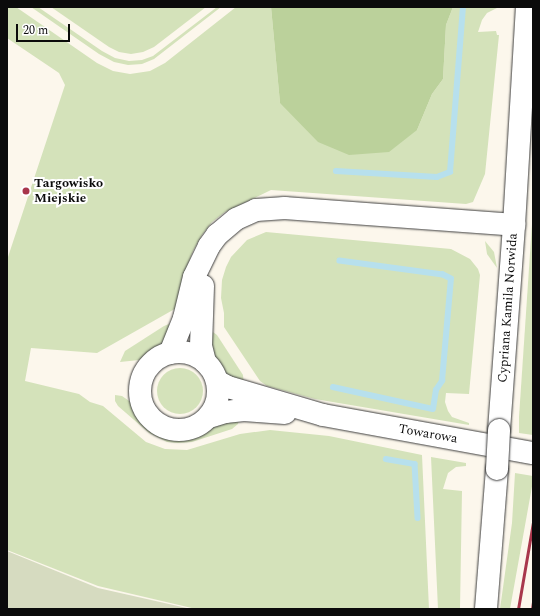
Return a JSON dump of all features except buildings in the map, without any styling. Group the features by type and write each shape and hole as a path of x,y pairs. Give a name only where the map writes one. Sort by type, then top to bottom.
{"street":[{"name":"Cypriana Kamila Norwida","path":"486,609 514,225 527,7"},
{"path":"170,353 184,318 194,277 209,246 217,235 236,219 256,210 285,208 514,225"},
{"path":"205,362 201,346 200,320 205,262 209,246"},
{"path":"170,353 189,353 205,362 215,374 218,394 217,400 208,417 200,424 189,429 177,430 161,425 148,414 142,403 140,391 142,378 148,367 155,360 170,353"},
{"name":"Towarowa","path":"217,381 235,389 323,415 533,453"},
{"name":"Towarowa","path":"208,417 225,412 244,410 323,415"}],"green space":[{"path":"7,7 16,7 97,63 113,71 130,74 150,71 165,63 236,7 271,7 280,103 417,130 432,94 443,79 446,25 453,7 499,7 487,13 482,20 478,32 496,31 497,35 499,35 485,174 473,202 466,204 271,190 225,212 212,222 202,235 188,264 180,306 97,353 31,348 25,381 79,394 90,402 103,406 146,442 165,449 187,450 240,434 270,430 329,436 422,455 429,609 196,609 98,586 7,550 7,260 65,85 59,73 7,38"},
{"path":"31,7 38,7 102,51 115,58 129,61 142,60 153,56 217,7 221,7 154,59 142,64 128,65 114,62 99,54"},
{"path":"51,7 206,7 154,47 143,52 131,54 119,52 109,47"},
{"path":"271,7 453,7 446,25 443,79 432,94 417,130 389,152 349,155 318,142 280,103"},
{"path":"533,209 533,435 519,433 519,417"},
{"path":"266,232 451,249 470,259 478,269 480,275 469,394 446,393 445,402 452,417 469,423 469,425 315,399 267,386 260,381 224,327 224,313 221,298 222,280 231,257 247,240"},
{"path":"485,241 494,252 497,268 487,254"},
{"path":"169,324 175,325 166,343 139,360 120,362 125,351"},
{"path":"210,330 217,335 243,375 244,386 221,372 212,356"},
{"path":"176,368 184,368 193,372 199,378 203,391 199,404 193,410 184,414 176,414 167,410 161,404 157,395 157,387 161,378 167,372"},
{"path":"115,395 122,396 135,405 145,421 153,428 162,434 174,437 187,437 198,434 215,423 239,419 238,424 232,429 192,442 167,442 149,433 118,406 115,401"},
{"path":"431,457 466,463 466,466 456,467 448,473 443,489 462,491 460,609 438,609"},
{"path":"515,473 533,476 533,481 510,609 500,609 512,523"},
{"path":"7,551 98,588 191,609 7,609"}],"waterway":[{"path":"336,171 437,177 450,172 463,7"},
{"path":"333,387 433,409 436,390 442,381 451,279 443,275 340,261"},
{"path":"386,459 415,464 418,518"}],"railway":[{"path":"518,609 533,522"},
{"path":"532,609 533,602"}],"place":[{"name":"Targowisko Miejskie","path":"26,191"}]}
